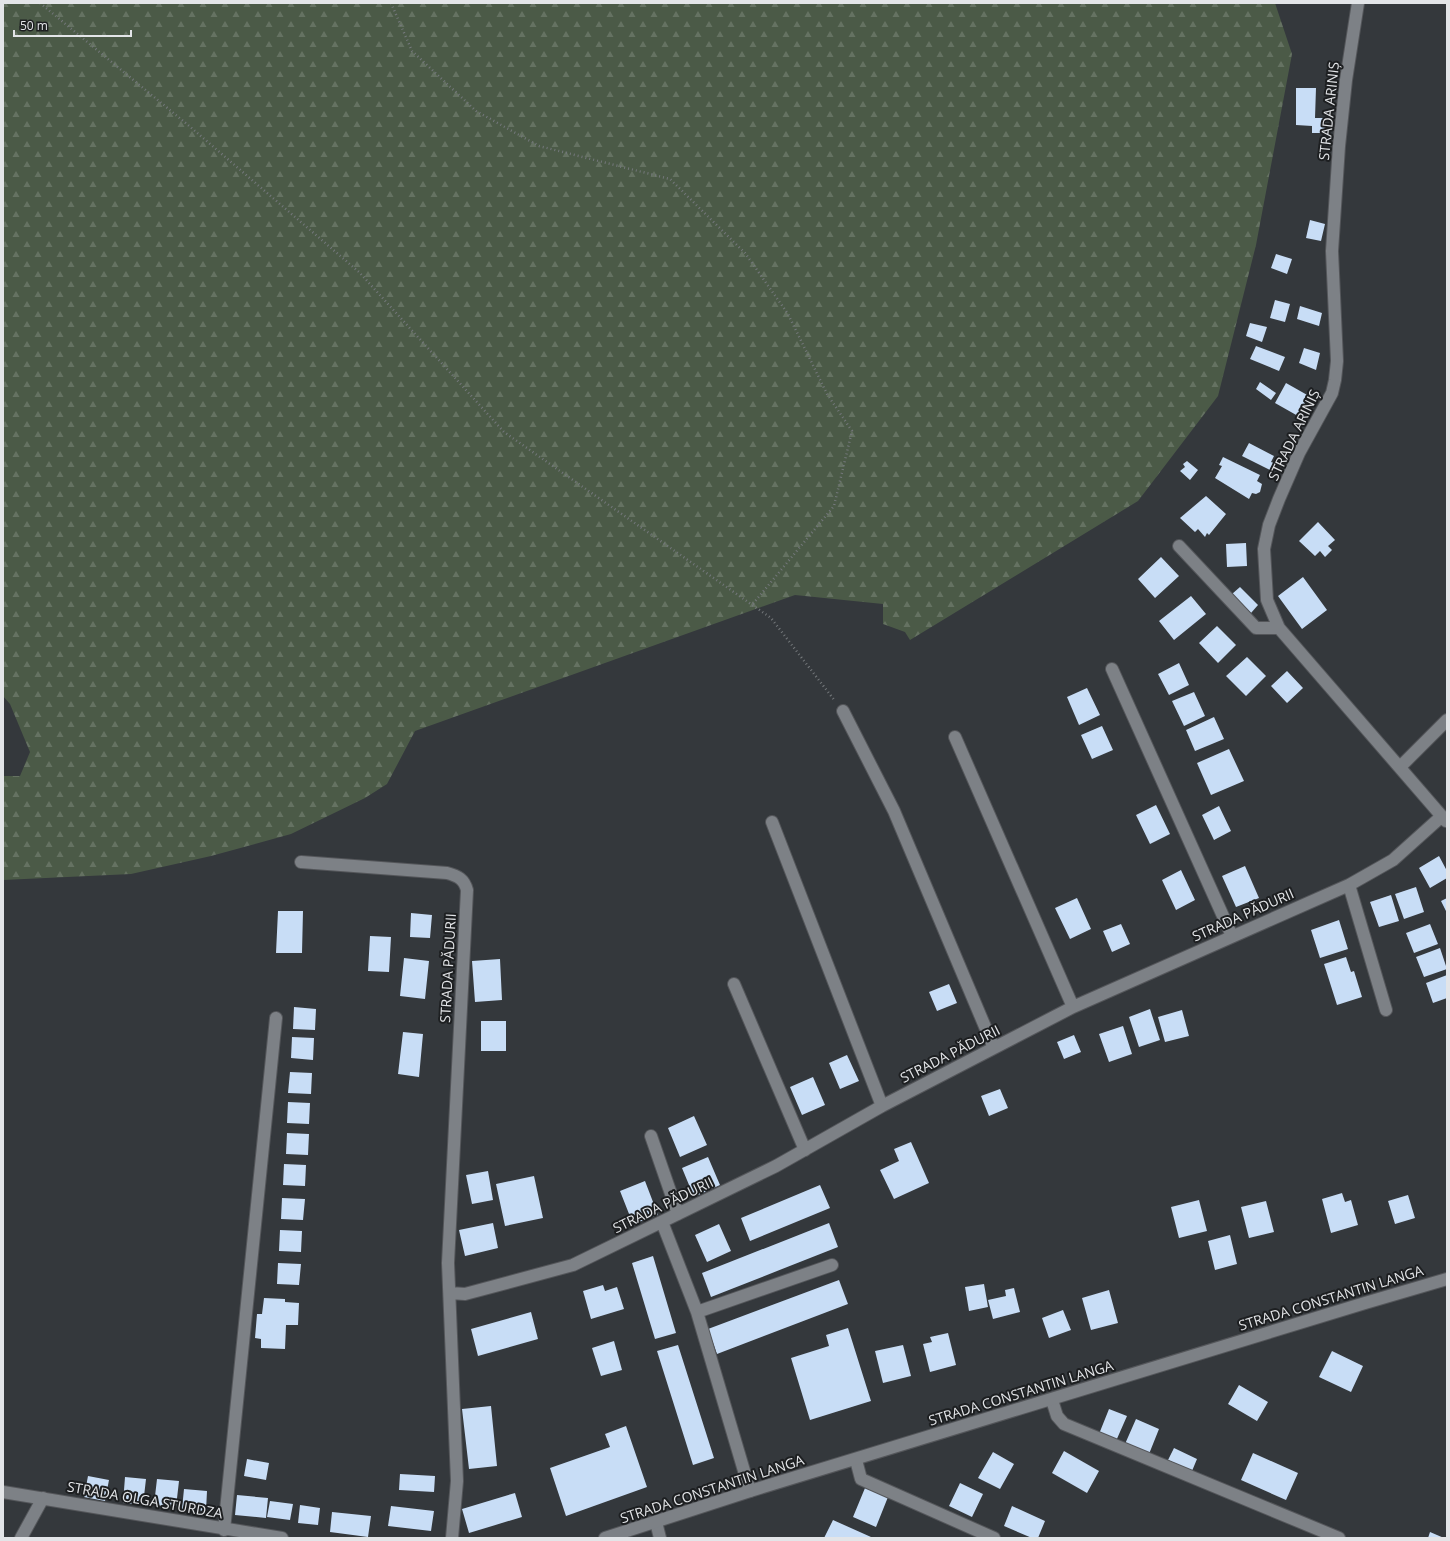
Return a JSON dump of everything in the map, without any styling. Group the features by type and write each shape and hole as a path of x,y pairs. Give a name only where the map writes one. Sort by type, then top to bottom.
{"street":[{"name":"STRADA ARINIȘ","path":"1358,3 1346,80 1339,146 1332,251 1337,361 1335,380 1332,393 1290,472 1269,525 1264,549 1267,600 1278,628 1444,819"},
{"path":"1179,546 1256,628 1278,628"},
{"path":"1112,669 1232,936"},
{"path":"843,711 894,811 994,1048"},
{"path":"1400,768 1447,720"},
{"path":"955,737 1073,1007"},
{"name":"STRADA PĂDURII","path":"450,1293 465,1294 573,1265 776,1166 882,1106 1073,1007 1349,885 1393,860 1444,819"},
{"path":"772,822 882,1106"},
{"name":"STRADA PĂDURII","path":"301,862 447,874 457,876 466,884 467,890 448,1263 457,1481 452,1538"},
{"path":"1349,885 1386,1010"},
{"path":"734,984 805,1150"},
{"path":"224,1530 276,1018"},
{"path":"651,1136 678,1214"},
{"path":"662,1222 697,1312 750,1491"},
{"path":"697,1312 832,1265"},
{"name":"STRADA CONSTANTIN LANGA","path":"605,1538 750,1491 1052,1400 1365,1302 1447,1279"},
{"path":"1052,1400 1057,1416 1064,1424 1339,1538"},
{"path":"856,1460 861,1478 994,1538"},
{"name":"STRADA OLGA STURDZA","path":"3,1492 224,1530 282,1538"},
{"path":"21,1538 43,1498"},
{"path":"656,1522 660,1538"}],"path":[{"path":"40,3 188,125 359,272 504,432 771,618 843,711"},
{"path":"391,3 412,51 476,111 539,146 670,179 745,253 788,314 827,394 852,431 834,506 752,605"}],"green space":[{"path":"3,3 1275,3 1292,54 1256,245 1218,396 1138,501 910,640 905,632 883,624 883,604 795,595 415,731 387,784 365,798 291,834 211,856 131,874 3,880 3,776 20,776 30,752 10,704 3,696"}],"building":[{"path":"1296,88 1316,88 1315,118 1326,118 1326,133 1312,133 1312,126 1296,125"},
{"path":"1310,220 1325,224 1321,241 1306,238"},
{"path":"1276,254 1292,259 1287,274 1271,268"},
{"path":"1275,300 1290,304 1285,322 1270,318"},
{"path":"1300,306 1322,313 1319,326 1297,319"},
{"path":"1250,323 1267,327 1262,342 1246,336"},
{"path":"1256,346 1285,357 1279,371 1250,359"},
{"path":"1304,348 1320,353 1316,370 1299,363"},
{"path":"1260,382 1276,393 1271,400 1256,389"},
{"path":"1286,383 1309,396 1298,416 1275,403"},
{"path":"1249,443 1274,456 1271,462 1274,463 1270,470 1242,456"},
{"path":"1223,457 1260,475 1257,481 1262,484 1260,492 1256,494 1252,493 1249,499 1215,478 1222,466 1219,465"},
{"path":"1187,461 1198,470 1190,480 1180,471 1185,467 1183,464"},
{"path":"1206,496 1226,514 1209,535 1207,533 1205,537 1198,529 1195,532 1180,518"},
{"path":"1318,522 1335,540 1328,546 1332,550 1325,557 1320,551 1315,556 1299,541"},
{"path":"1246,543 1247,566 1227,567 1226,544"},
{"path":"1161,557 1179,576 1155,598 1138,579"},
{"path":"1303,577 1327,610 1302,629 1278,596"},
{"path":"1240,587 1258,605 1251,613 1232,594"},
{"path":"1191,596 1206,614 1174,640 1159,621"},
{"path":"1217,626 1236,645 1218,663 1199,643"},
{"path":"1247,657 1266,676 1246,696 1226,676"},
{"path":"1179,663 1189,685 1169,695 1158,674"},
{"path":"1287,671 1303,688 1287,703 1271,686"},
{"path":"1087,688 1100,715 1079,725 1067,697"},
{"path":"1194,692 1205,716 1184,726 1172,701"},
{"path":"1214,717 1224,739 1195,751 1186,730"},
{"path":"1102,726 1113,750 1092,759 1081,735"},
{"path":"1229,749 1244,781 1211,795 1197,763"},
{"path":"1156,805 1170,834 1150,844 1136,815"},
{"path":"1219,806 1231,831 1214,840 1202,815"},
{"path":"1439,856 1447,871 1447,878 1430,888 1419,868"},
{"path":"1245,866 1259,898 1236,907 1222,876"},
{"path":"1181,870 1195,900 1176,910 1162,880"},
{"path":"1416,887 1424,912 1404,919 1395,894"},
{"path":"1391,895 1399,921 1379,927 1370,902"},
{"path":"1077,898 1091,929 1070,939 1055,908"},
{"path":"1447,898 1447,913 1441,901"},
{"path":"278,911 303,911 302,953 276,953"},
{"path":"411,913 432,915 430,938 410,937"},
{"path":"1339,920 1348,949 1320,958 1311,930"},
{"path":"1121,924 1130,944 1112,952 1103,931"},
{"path":"1430,924 1438,944 1414,953 1406,933"},
{"path":"370,936 391,937 389,972 368,971"},
{"path":"1440,948 1447,969 1424,977 1416,957"},
{"path":"1346,957 1351,972 1354,971 1362,997 1337,1005 1324,964"},
{"path":"404,958 429,961 425,999 400,996"},
{"path":"500,959 502,1000 475,1002 472,961"},
{"path":"1447,975 1447,998 1433,1003 1426,983"},
{"path":"949,984 957,1003 937,1011 929,992"},
{"path":"294,1007 316,1009 315,1030 293,1029"},
{"path":"1150,1009 1160,1040 1139,1047 1129,1017"},
{"path":"1182,1010 1189,1036 1165,1042 1158,1017"},
{"path":"481,1021 506,1021 506,1051 481,1051"},
{"path":"1123,1026 1132,1054 1109,1062 1099,1034"},
{"path":"403,1032 423,1034 419,1077 398,1074"},
{"path":"1074,1035 1081,1052 1064,1059 1057,1042"},
{"path":"292,1037 314,1038 313,1060 291,1058"},
{"path":"847,1055 859,1081 840,1089 829,1063"},
{"path":"290,1072 312,1073 311,1094 288,1093"},
{"path":"813,1077 825,1105 802,1115 790,1087"},
{"path":"1000,1089 1008,1108 989,1116 981,1096"},
{"path":"288,1102 310,1103 309,1124 287,1123"},
{"path":"694,1116 707,1145 680,1157 668,1128"},
{"path":"287,1133 309,1134 308,1155 286,1154"},
{"path":"911,1142 929,1183 894,1199 880,1170 899,1161 894,1149"},
{"path":"708,1157 720,1185 694,1197 682,1168"},
{"path":"284,1164 306,1165 305,1186 283,1185"},
{"path":"488,1171 493,1200 472,1204 466,1175"},
{"path":"534,1176 543,1218 505,1226 496,1184"},
{"path":"645,1181 658,1215 633,1224 620,1191"},
{"path":"820,1185 830,1208 750,1241 741,1218"},
{"path":"1342,1193 1345,1202 1351,1200 1358,1225 1331,1233 1322,1199"},
{"path":"1408,1195 1415,1218 1395,1224 1388,1201"},
{"path":"282,1198 305,1199 303,1220 281,1219"},
{"path":"1199,1200 1207,1231 1179,1238 1171,1207"},
{"path":"1266,1201 1274,1232 1249,1238 1241,1207"},
{"path":"493,1223 498,1248 465,1256 459,1230"},
{"path":"829,1223 838,1247 711,1297 702,1273"},
{"path":"719,1224 731,1251 707,1262 695,1235"},
{"path":"280,1230 302,1231 301,1252 279,1251"},
{"path":"1230,1235 1237,1264 1215,1270 1208,1241"},
{"path":"653,1256 676,1333 655,1339 632,1263"},
{"path":"278,1263 301,1264 299,1285 277,1284"},
{"path":"839,1280 848,1304 717,1354 708,1329"},
{"path":"984,1284 988,1307 969,1311 965,1287"},
{"path":"603,1285 605,1291 617,1287 624,1309 591,1319 583,1291"},
{"path":"1014,1288 1020,1312 993,1319 988,1300 1006,1296 1005,1290"},
{"path":"1109,1290 1118,1323 1091,1330 1082,1298"},
{"path":"264,1298 285,1299 285,1302 299,1303 298,1325 286,1325 285,1349 261,1348 261,1339 255,1338 257,1314 262,1314"},
{"path":"1063,1310 1071,1330 1049,1338 1042,1318"},
{"path":"531,1312 538,1339 478,1356 471,1329"},
{"path":"848,1328 871,1401 810,1420 791,1358 829,1346 826,1335"},
{"path":"948,1333 956,1365 930,1372 923,1344 932,1342 930,1337"},
{"path":"614,1341 622,1370 601,1376 592,1348"},
{"path":"678,1345 714,1458 693,1465 657,1351"},
{"path":"903,1345 911,1376 883,1383 875,1351"},
{"path":"1332,1351 1363,1366 1351,1392 1319,1377"},
{"path":"1239,1385 1268,1402 1257,1421 1228,1404"},
{"path":"491,1406 497,1466 469,1469 462,1409"},
{"path":"1109,1409 1127,1416 1116,1441 1099,1434"},
{"path":"1136,1419 1159,1429 1149,1454 1125,1444"},
{"path":"626,1426 647,1487 566,1516 550,1468 610,1447 605,1434"},
{"path":"1174,1448 1197,1459 1192,1471 1168,1460"},
{"path":"1064,1451 1099,1471 1087,1493 1052,1473"},
{"path":"993,1452 1014,1464 1000,1489 978,1478"},
{"path":"1253,1453 1298,1473 1286,1500 1241,1480"},
{"path":"247,1459 269,1463 266,1480 244,1476"},
{"path":"400,1474 435,1476 434,1492 399,1490"},
{"path":"88,1476 109,1480 105,1501 84,1497"},
{"path":"125,1477 146,1479 143,1505 123,1503"},
{"path":"157,1479 179,1481 176,1507 154,1505"},
{"path":"960,1483 983,1494 972,1517 949,1506"},
{"path":"865,1488 888,1497 876,1527 853,1517"},
{"path":"184,1489 207,1491 206,1511 182,1509"},
{"path":"515,1493 522,1517 469,1533 462,1509"},
{"path":"237,1495 268,1498 266,1518 235,1515"},
{"path":"270,1501 293,1504 290,1520 267,1517"},
{"path":"300,1505 320,1508 318,1525 298,1523"},
{"path":"391,1506 434,1511 431,1531 388,1526"},
{"path":"1012,1506 1045,1521 1038,1538 1032,1538 1004,1526"},
{"path":"332,1512 371,1516 368,1537 330,1532"},
{"path":"833,1520 871,1537 824,1538"},
{"path":"1430,1532 1444,1538 1428,1538"}]}
